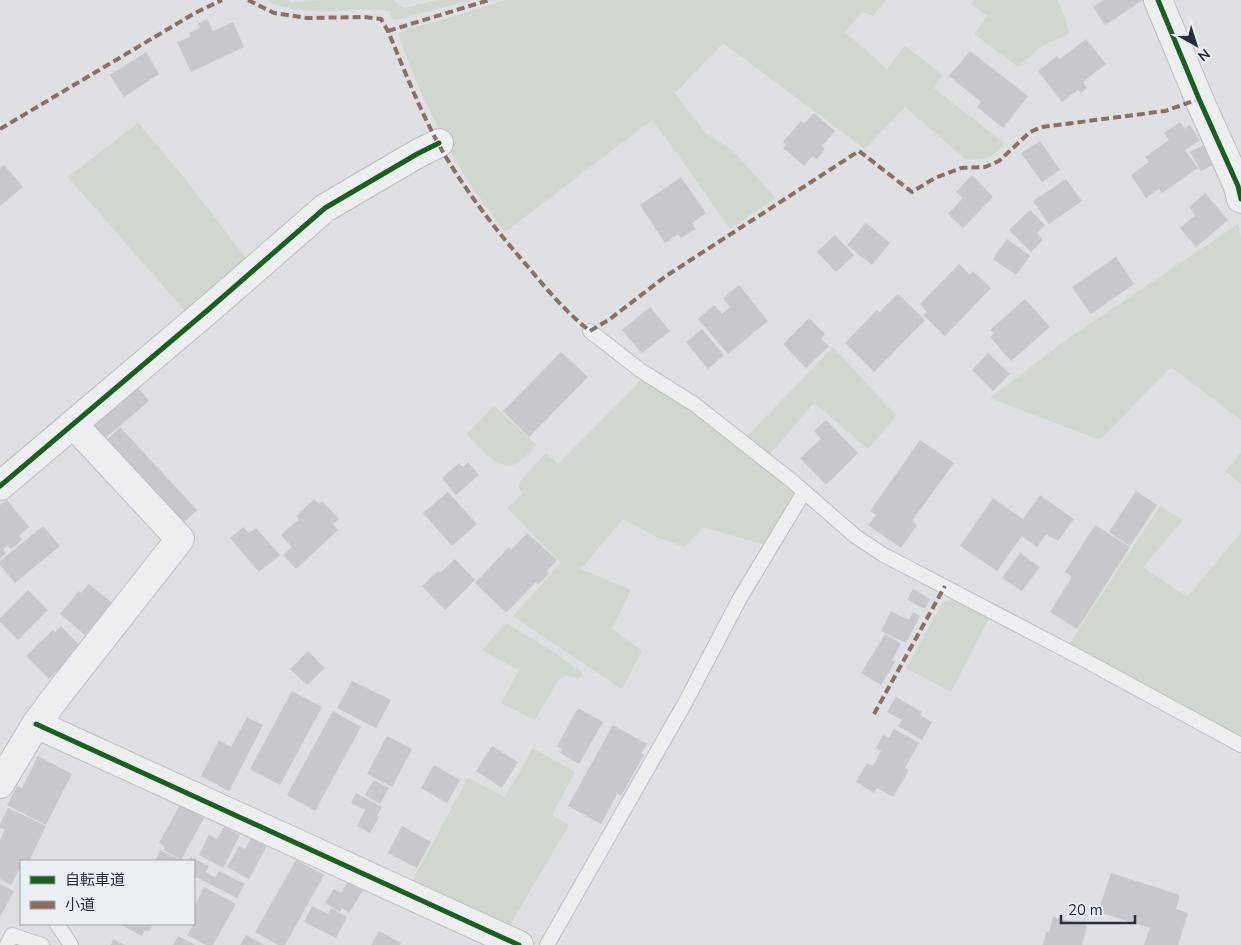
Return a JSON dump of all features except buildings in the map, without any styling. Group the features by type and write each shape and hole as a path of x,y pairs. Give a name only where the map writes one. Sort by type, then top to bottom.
{"street":[{"path":"1158,0 1199,99 1233,162 1241,198"},
{"path":"0,486 325,208 439,143"},
{"path":"0,784 36,724 180,539 73,424"},
{"path":"36,724 520,945"}],"lane":[{"path":"590,331 640,370 694,404 804,492 855,536 882,554 1079,657 1241,745"},
{"path":"547,945 685,703 740,598 804,492"},
{"path":"58,925 71,945"},
{"path":"7,945 12,935 42,945"}],"shaded area":[{"path":"265,0 287,0 291,2 393,0 405,8 437,0 473,0 395,20 392,19 390,11 310,11 280,6"},
{"path":"506,0 886,0 873,16 862,12 845,32 887,69 905,46 943,75 934,88 1005,144 988,158 965,159 905,107 865,149 723,43 675,93 705,133 732,150 776,198 730,229 652,120 505,232 470,183 450,150 418,85 398,34 406,29"},
{"path":"975,0 1057,0 1066,20 1069,34 1042,46 1018,67 974,34 988,16 971,4"},
{"path":"138,123 182,175 252,266 191,318 68,177"},
{"path":"1238,224 1241,239 1241,420 1171,367 1100,440 990,398 1070,337"},
{"path":"833,347 897,416 868,449 814,403 769,455 746,437"},
{"path":"644,377 693,411 794,488 795,493 768,546 703,527 685,547 659,538 623,519 581,569 631,590 612,629 642,651 622,689 513,616 561,563 507,508 523,494 519,484 546,453 558,464"},
{"path":"494,406 537,445 525,457 512,465 499,463 493,459 467,434"},
{"path":"1241,452 1241,484 1225,471"},
{"path":"1160,506 1183,520 1143,567 1187,597 1241,533 1241,739 1069,644"},
{"path":"956,598 990,616 951,692 906,668 943,602"},
{"path":"506,623 549,649 583,673 580,678 566,675 558,680 535,720 501,703 519,670 482,650"},
{"path":"533,748 575,772 552,815 569,825 506,932 409,887 468,778 505,797"}],"marked path":[{"path":"0,129 195,13 222,0"},
{"path":"248,0 274,13 307,18 364,17 381,19 430,128 466,188 518,255 573,317 590,331 610,319 666,276 859,151 912,192 935,178 961,168 985,167 999,161 1030,132 1042,127 1165,111 1199,99"},
{"path":"388,31 489,0"},
{"path":"874,714 945,586"}],"cycle path":[{"path":"1158,0 1238,186 1241,199"},
{"path":"0,486 325,208 439,143"},
{"path":"36,724 519,945"}]}
